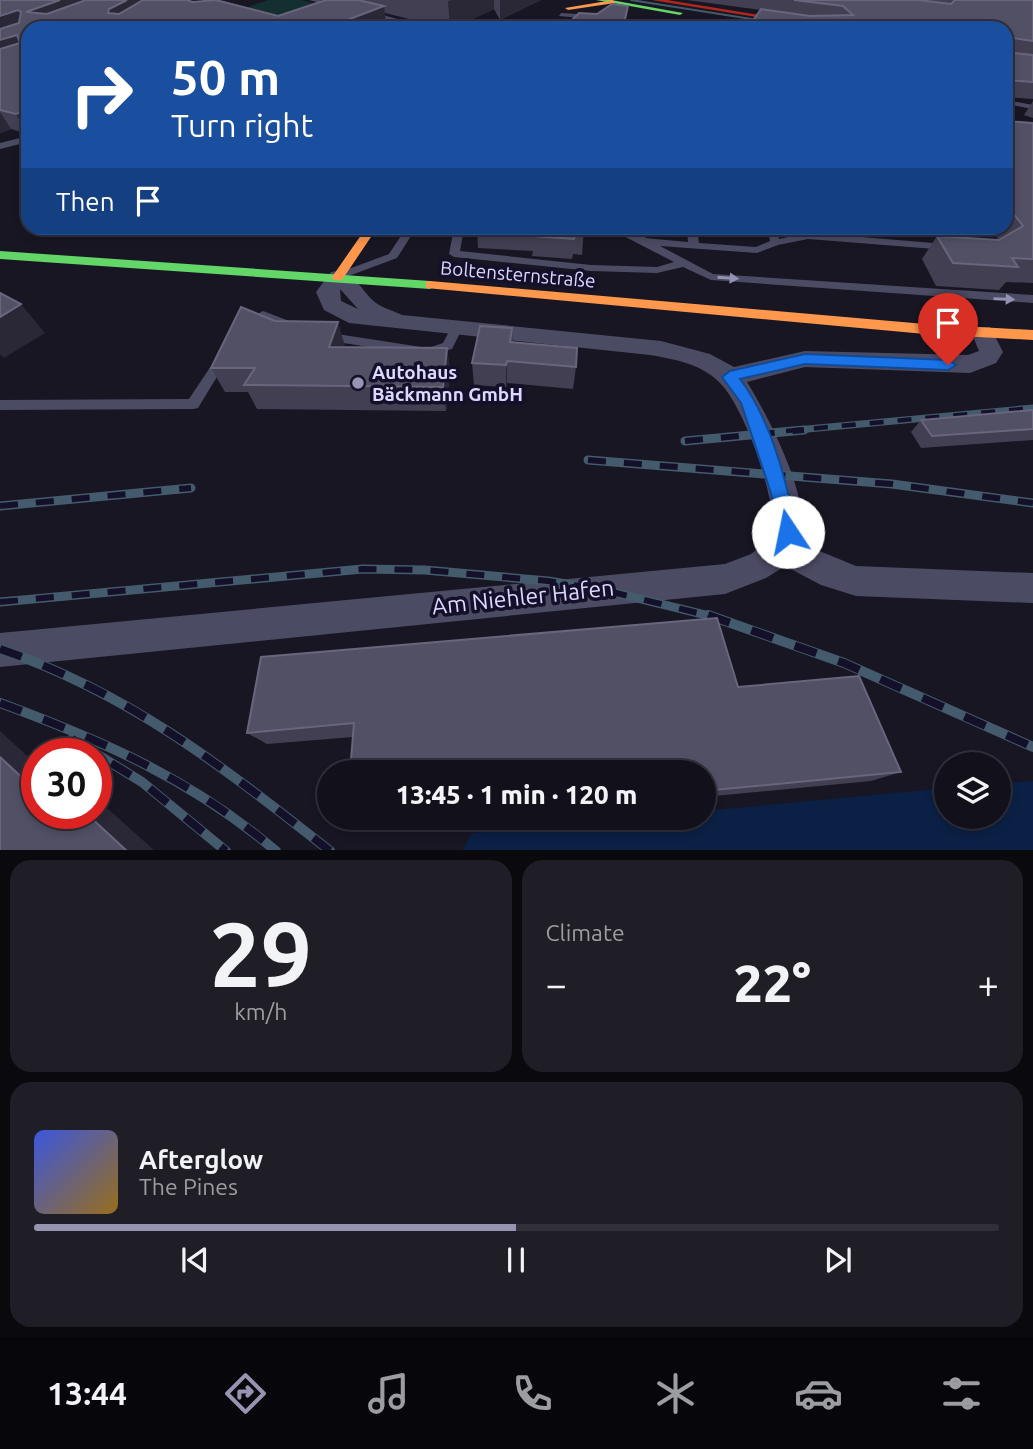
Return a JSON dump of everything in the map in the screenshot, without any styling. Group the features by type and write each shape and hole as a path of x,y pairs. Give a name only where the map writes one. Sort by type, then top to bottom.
{"main road":[{"path":"655,0 762,21"},
{"path":"554,21 568,6 606,1 724,21"},
{"path":"338,277 366,235"},
{"name":"Boltensternstraße","path":"0,256 338,277 1033,335"}],"street":[{"path":"338,277 327,292 332,305 356,318 676,351 699,358 730,377 748,401 788,523 782,549 832,574 856,581 1033,588"},
{"path":"730,377 805,359 970,364 988,357 991,352 982,332"},
{"name":"Am Niehler Hafen","path":"0,650 725,579 760,566 782,549"}],"lane":[{"path":"313,0 351,9"},
{"path":"363,12 398,21"},
{"path":"1013,103 1033,107"},
{"path":"0,146 21,141"},
{"path":"338,277 393,256 406,235"},
{"path":"458,235 454,254 591,268 657,270 684,263"},
{"path":"631,235 711,277 1033,299"},
{"path":"641,240 646,235"},
{"path":"693,235 694,246"},
{"path":"773,235 775,243"},
{"path":"874,235 912,238 930,235"},
{"path":"641,240 757,250 808,236 948,247 953,235"},
{"path":"393,256 410,285"},
{"path":"0,405 193,404 243,325 262,315 303,332 428,352 445,350 451,345 457,327"}],"green space":[{"path":"268,0 301,0 341,10 309,21 295,21 245,8"}],"water":[{"path":"1033,781 1033,850 463,850 472,833 504,830 716,830 716,810 934,789 934,829 1011,829 1011,782"}],"building":[{"path":"0,0 60,0 26,12 47,14 86,0 127,0 109,9 108,13 119,14 143,0 216,0 278,16 326,0 358,0 384,6 345,21 21,21 21,112 16,114 0,110 0,49 20,43 17,35 0,40 0,29 19,23 21,12 18,10 0,16"},
{"path":"794,0 918,0 951,4 955,0 1033,0 1033,41 1013,38 1013,21 753,21 761,9 810,16 853,15 843,6"},
{"path":"612,4 628,6 625,21 571,21 579,13 597,14"},
{"path":"1013,53 1033,55 1033,82 1013,81"},
{"path":"1013,122 1033,123 1033,259 1012,258 1018,267 953,263 937,236 999,240 1013,235 1013,232 1023,226 1013,213"},
{"path":"533,235 575,235 574,239"},
{"path":"0,293 21,304 0,317"},
{"path":"241,307 275,321 338,322 329,347 447,348 443,387 244,385 255,368 211,368"},
{"path":"480,326 512,328 510,342 577,348 576,367 507,361 506,365 472,363"},
{"path":"1033,410 1033,429 932,436 921,420"},
{"path":"717,618 738,687 859,676 901,772 716,790 716,760 351,760 354,723 247,733 261,657"},
{"path":"0,757 21,777 21,829 103,829 126,850 0,850"}],"tram line":[{"path":"631,0 764,21"}],"railway":[{"path":"786,431 1033,408"},
{"path":"685,441 804,430"},
{"path":"588,460 892,484 1033,503"},
{"path":"0,506 191,488"},
{"path":"0,602 363,569 425,570 548,581 608,591 713,617"},
{"path":"708,615 713,617"},
{"path":"713,617 844,663 1033,747"},
{"path":"0,649 92,688 174,735 252,790 329,850"},
{"path":"0,703 75,732 145,764 212,803 275,850"},
{"path":"112,764 142,782 225,850"}],"traffic: fast":[{"path":"599,0 680,13"},
{"path":"0,255 430,285"}],"traffic: slow":[{"path":"568,8 613,2"},
{"path":"338,277 366,235"},
{"path":"430,285 925,329 1033,335"}],"traffic: jam":[{"path":"655,0 792,21"}],"place":[{"name":"Autohaus Bäckmann GmbH","path":"358,383"}],"route":[{"path":"788,532 780,493 748,401 741,388 730,377 805,359 948,365"}]}
